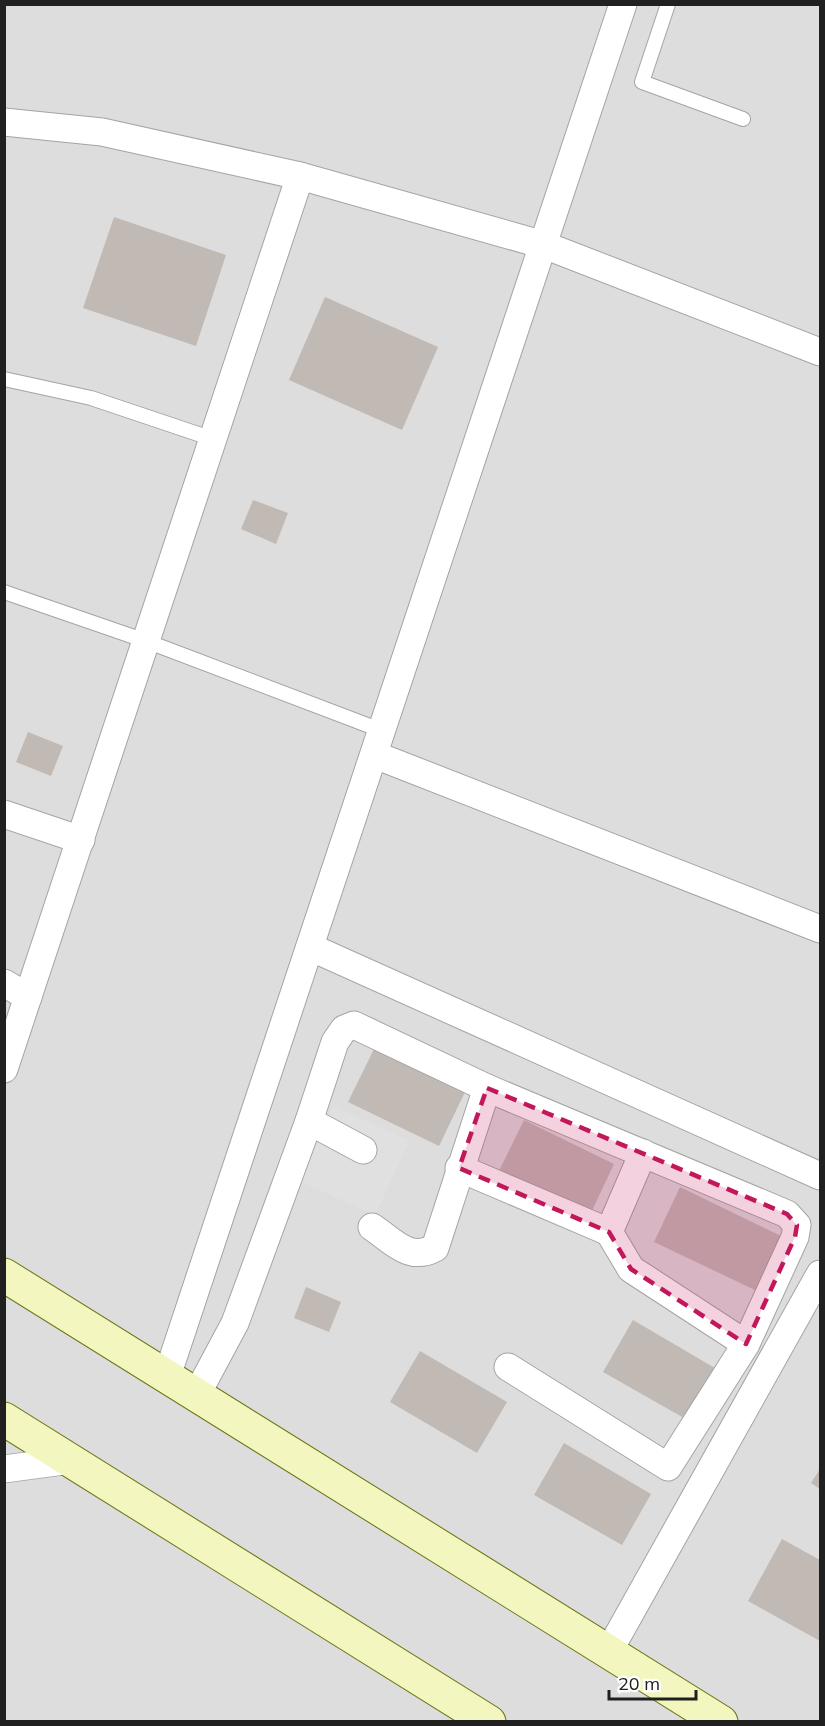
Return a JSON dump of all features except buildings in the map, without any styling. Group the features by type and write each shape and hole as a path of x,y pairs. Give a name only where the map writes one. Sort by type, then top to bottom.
{"main road":[{"path":"4,1275 721,1722"},
{"path":"4,1419 489,1722"}],"street":[{"path":"166,1376 379,743 623,4"},
{"path":"4,122 102,132 300,176 544,245 820,352"},
{"path":"4,1069 300,176"},
{"path":"379,743 820,929"},
{"path":"4,814 81,840"},
{"path":"310,947 820,1176"},
{"path":"4,982 28,997"},
{"path":"197,1394 235,1323 309,1121 335,1042 344,1029 354,1024 487,1088 788,1214 797,1225 795,1237 746,1344 668,1467 508,1367"},
{"path":"372,1227 407,1252 423,1254 435,1248 459,1168 487,1088"},
{"path":"309,1121 363,1150"},
{"path":"609,1232 643,1153"},
{"path":"459,1168 609,1232 630,1269 746,1344"},
{"path":"609,1652 820,1274"},
{"path":"4,1469 71,1460"}],"lane":[{"path":"668,4 642,82 743,119"},
{"path":"4,379 91,398 213,439"},
{"path":"4,592 146,640 379,743"}],"highlighted area":[{"path":"487,1088 787,1214 797,1225 795,1237 746,1344 631,1269 609,1232 459,1168"}],"shaded area":[{"path":"5,5 820,5 820,1721 5,1721"},
{"path":"333,1106 410,1141 375,1215 299,1181"}]}
